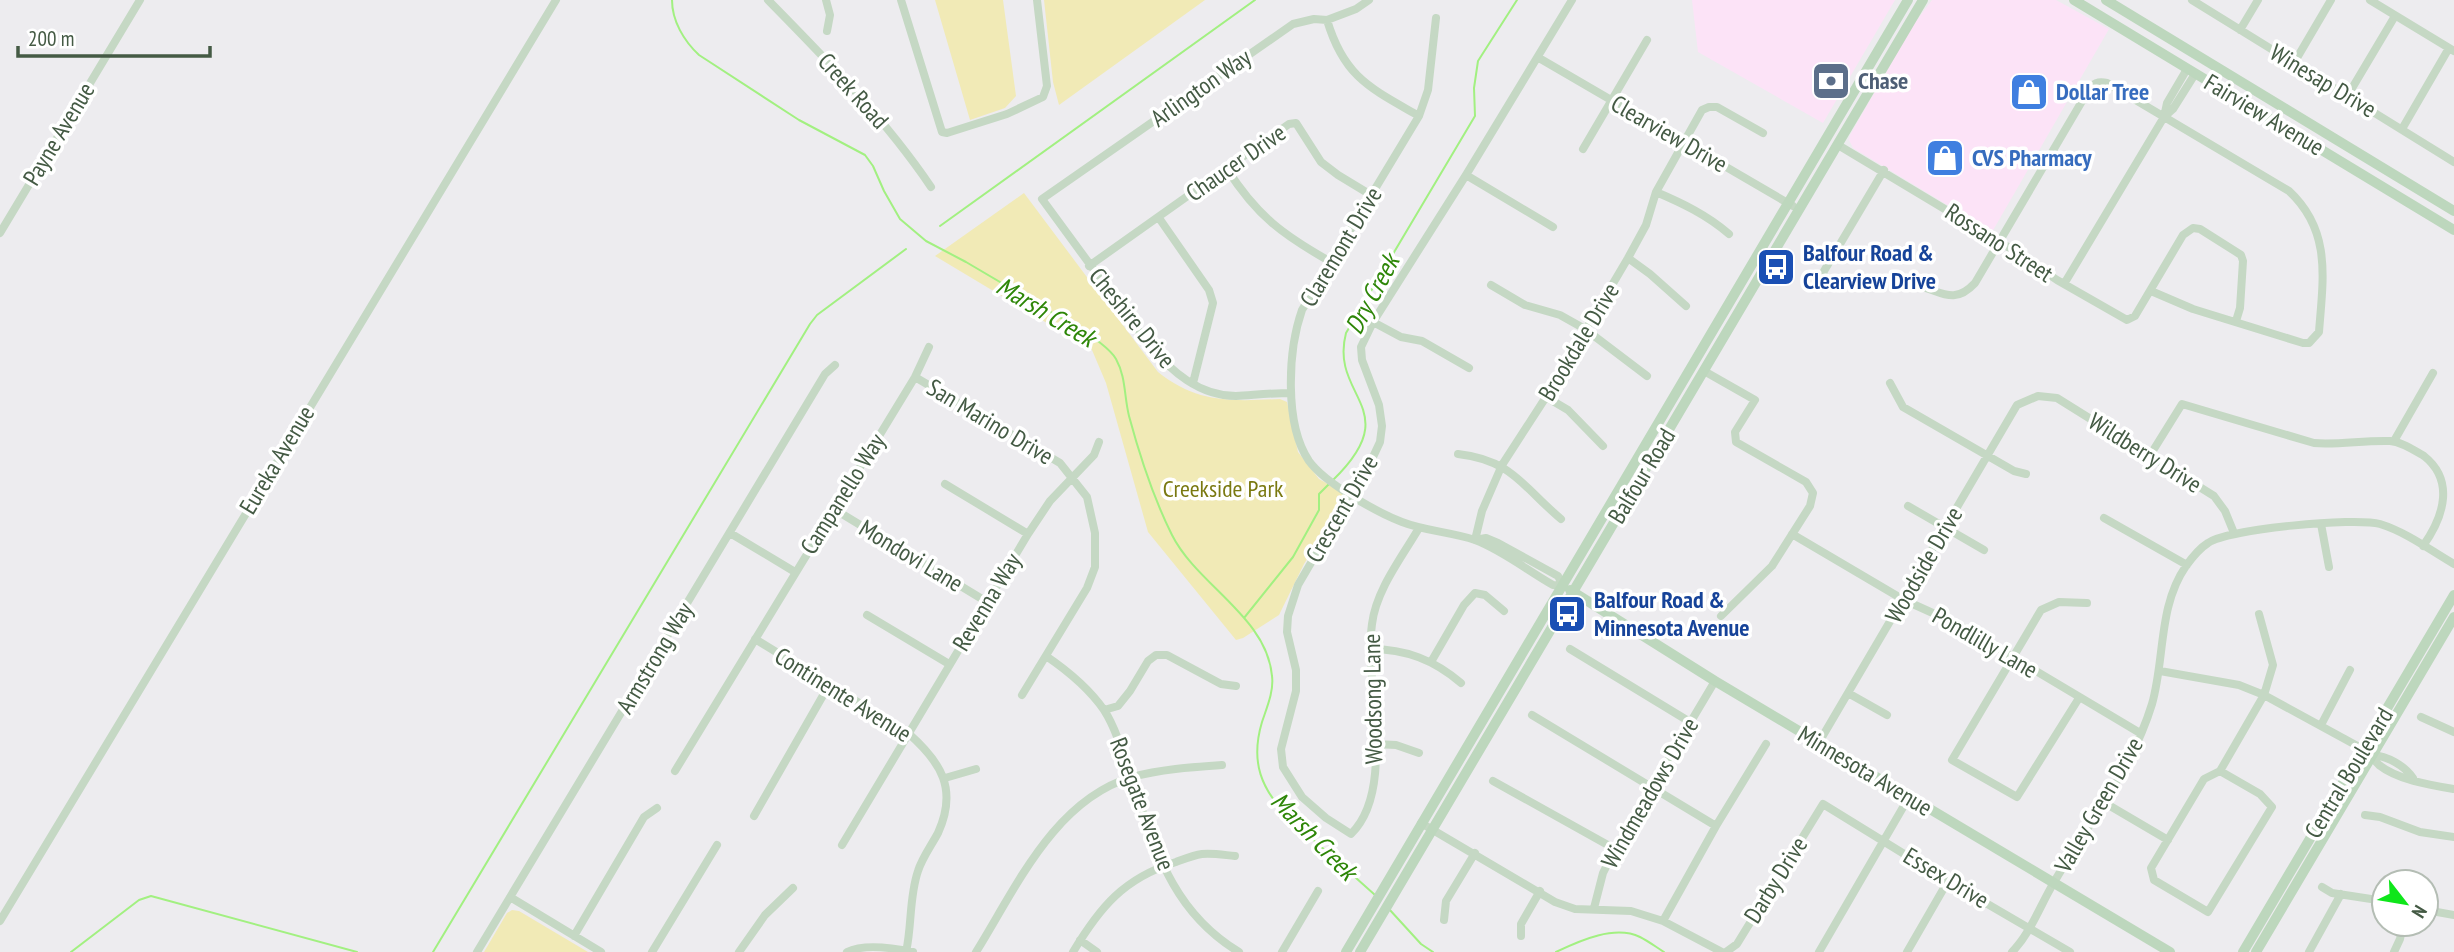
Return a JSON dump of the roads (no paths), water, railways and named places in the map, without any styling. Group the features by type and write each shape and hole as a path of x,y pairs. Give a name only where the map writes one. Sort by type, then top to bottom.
{"main road":[{"name":"Balfour Road","path":"1360,952 1427,826 1568,589 1788,203 1908,0"},
{"name":"Balfour Road","path":"1568,589 1704,371 1923,0"},
{"name":"Fairview Avenue","path":"2074,0 2454,230"},
{"path":"2096,0 2123,16 2132,16"},
{"name":"Fairview Avenue","path":"2106,0 2454,211"},
{"path":"2191,72 2202,67 2230,74"},
{"name":"Minnesota Avenue","path":"1568,589 1818,744 2170,952"},
{"name":"Central Boulevard","path":"2256,952 2454,594"},
{"name":"Central Boulevard","path":"2243,952 2454,617"},
{"name":"Balfour Road","path":"1346,952 1384,887 1427,826"}],"street":[{"name":"Payne Avenue","path":"0,233 141,0"},
{"name":"Eureka Avenue","path":"0,921 556,0"},
{"name":"Creek Road","path":"768,0 818,51 906,150 931,187"},
{"path":"826,0 830,15 828,31"},
{"path":"901,0 942,132 947,133 1007,114 1043,97 1047,86 1037,0"},
{"name":"Arlington Way","path":"1042,200 1293,24 1314,19 1327,20 1356,9 1369,0"},
{"name":"Crescent Drive","path":"1351,834 1326,818 1294,788 1283,767 1281,749 1296,691 1296,670 1287,632 1292,600 1380,442 1382,426 1379,405 1362,360 1361,347 1373,322 1539,58 1572,0"},
{"name":"Winesap Drive","path":"2192,0 2454,162"},
{"path":"2240,30 2258,0"},
{"path":"2294,63 2331,0"},
{"path":"2370,0 2451,49 2402,129"},
{"path":"2348,95 2395,16"},
{"name":"Claremont Drive","path":"1436,18 1429,90 1419,116 1302,310 1296,327 1291,393 1294,421 1308,460 1323,476 1381,512 1419,528 1475,540 1553,585 1568,589"},
{"path":"1327,20 1341,57 1355,74 1368,86 1419,116"},
{"path":"1583,149 1647,40"},
{"name":"Clearview Drive","path":"1539,58 1800,210"},
{"path":"2064,285 2164,117 2167,103 2191,72"},
{"path":"1910,285 1946,296 1964,292 1975,283 2088,91 2095,83 2107,83 2289,191 2307,211 2323,254 2319,328 2313,341 2303,343 2183,305 2151,291 2183,235 2193,228 2200,229 2241,255 2241,301 2236,321"},
{"name":"Brookdale Drive","path":"1475,540 1482,512 1502,466 1628,258 1646,225 1656,191 1702,110 1717,107 1763,133"},
{"name":"Chaucer Drive","path":"1089,266 1289,124 1296,123 1321,162 1371,195"},
{"name":"Rossano Street","path":"1838,145 1884,170 2064,285 2127,320 2135,316 2151,291"},
{"path":"1227,169 1243,194 1264,218 1292,240 1331,262"},
{"path":"1821,288 1824,271 1884,170"},
{"path":"1466,175 1553,227"},
{"path":"1656,191 1683,203 1716,223 1728,234"},
{"name":"Cheshire Drive","path":"1042,200 1166,365 1180,377 1220,394 1236,396 1251,393 1291,393"},
{"path":"1159,218 1209,290 1213,303 1193,383"},
{"path":"1628,258 1686,306"},
{"path":"1491,285 1525,304 1560,315 1585,329 1647,376"},
{"path":"1373,322 1401,337 1422,341 1469,368"},
{"name":"Campanello Way","path":"675,771 915,377 929,347"},
{"name":"Armstrong Way","path":"477,952 825,374 835,365"},
{"path":"1704,371 1755,400 1735,432 1736,442 1811,487 1813,499 1766,574 1721,616"},
{"path":"2394,441 2433,373"},
{"name":"San Marino Drive","path":"915,377 1060,463 1087,497 1093,514 1095,567 1087,588 1022,695"},
{"path":"1890,383 1903,407 2014,471 2026,474"},
{"name":"Woodside Drive","path":"1818,744 2017,405 2038,396"},
{"name":"Wildberry Drive","path":"2038,396 2057,398 2214,496 2225,511 2234,533"},
{"path":"1546,397 1568,410 1603,446"},
{"path":"2149,457 2182,404 2314,443 2394,441 2436,462 2449,481 2447,509 2423,546"},
{"name":"Revenna Way","path":"842,845 1028,534 1050,501 1094,455 1099,442"},
{"path":"1458,454 1477,456 1502,466 1561,519"},
{"path":"945,484 1028,534"},
{"path":"1908,506 1984,550"},
{"name":"Mondovi Lane","path":"834,509 987,602"},
{"path":"2104,519 2187,565"},
{"name":"Valley Green Drive","path":"2012,952 2030,928 2054,883 2132,755 2152,705 2160,671 2168,606 2175,584 2187,565 2208,542 2234,533 2357,521 2378,523 2399,531 2454,564"},
{"path":"2320,524 2329,567"},
{"name":"Woodsong Lane","path":"1351,834 1368,810 1373,793 1375,744 1370,649 1372,621 1384,587 1419,528"},
{"path":"730,533 795,572"},
{"name":"Pondlilly Lane","path":"1792,534 1904,600 1957,624 2140,733"},
{"path":"1431,662 1464,605 1475,593 1485,596 1504,611"},
{"path":"2079,698 2017,797 1952,760 2041,610 2059,601 2087,603"},
{"path":"2220,771 2260,794 2272,807 2208,912 2154,880 2151,868 2204,779 2220,771 2264,695 2273,664 2259,614"},
{"path":"867,615 949,664"},
{"name":"Continente Avenue","path":"755,639 908,733 931,753 945,778"},
{"path":"1370,649 1404,651 1431,662 1461,683"},
{"path":"1570,649 1690,722"},
{"path":"1104,710 1118,706 1148,661 1156,655 1167,655 1222,684 1236,686"},
{"name":"Rosegate Avenue","path":"1046,656 1074,675 1104,710 1119,741 1162,866 1186,907 1211,932 1239,952"},
{"path":"2321,725 2350,670"},
{"path":"2160,671 2239,685 2264,695 2367,752 2383,756 2408,771 2413,778 2454,789"},
{"name":"Windmeadows Drive","path":"1594,908 1603,873 1615,849 1715,681"},
{"path":"754,816 829,685"},
{"path":"1848,693 1887,715"},
{"path":"1532,715 1716,826"},
{"path":"2421,717 2454,732"},
{"path":"1375,744 1396,745 1419,753"},
{"path":"1663,920 1766,744"},
{"path":"976,952 1048,837 1080,806 1131,777 1222,765"},
{"path":"847,952 853,949 880,948 908,951 913,891 918,871 938,831 946,806 945,778 976,769"},
{"path":"1493,780 1615,849"},
{"path":"1819,952 1909,797"},
{"path":"2105,803 2168,840"},
{"name":"Essex Drive","path":"1823,804 2070,952"},
{"name":"Darby Drive","path":"1724,952 1737,944 1823,804"},
{"path":"574,936 644,817 657,808"},
{"path":"2365,815 2380,817 2420,832 2454,837"},
{"path":"1427,826 1555,902 1575,909 1631,911 1663,920 1724,952"},
{"path":"652,952 718,845"},
{"path":"1444,920 1446,901 1475,853"},
{"path":"1073,952 1097,913 1129,884 1162,866 1201,854 1235,856"},
{"path":"1907,952 1948,881"},
{"path":"2322,887 2341,894 2370,899"},
{"path":"739,952 765,915 793,888"},
{"path":"1282,952 1318,891"},
{"path":"1521,936 1521,924 1539,891"},
{"path":"2309,952 2341,894"},
{"path":"510,897 601,952"},
{"path":"1080,940 1097,952"}],"waterway":[{"name":"Marsh Creek","path":"672,0 680,30 699,55 799,120 865,155 900,219 926,241 1093,337 1114,356 1122,373 1129,416 1142,462 1172,535 1197,570 1245,619 1258,636 1267,655 1272,687 1257,750 1260,774 1265,785 1289,818 1375,895"},
{"path":"940,226 1255,0"},
{"name":"Dry Creek","path":"1333,480 1354,456 1364,436 1365,419 1361,404 1347,373 1344,355 1346,333 1475,116 1474,88 1478,61 1517,0"},
{"path":"433,952 810,324 817,315 906,249"},
{"name":"Dry Creek","path":"1244,618 1293,557 1319,510 1319,494 1329,484"},
{"path":"71,952 139,900 151,896 357,952"},
{"name":"Marsh Creek","path":"1389,909 1421,944 1433,952"},
{"name":"Marsh Creek","path":"1556,952 1609,933 1640,937 1664,952"}],"place":[{"name":"Chase","path":"1831,81"},
{"name":"Dollar Tree","path":"2029,92"},
{"name":"CVS Pharmacy","path":"1945,158"},
{"name":"Balfour Road & Clearview Drive","path":"1776,267"},
{"name":"Balfour Road & Minnesota Avenue","path":"1567,614"}],"park label":[{"name":"Creekside Park","path":"1223,489"}]}
